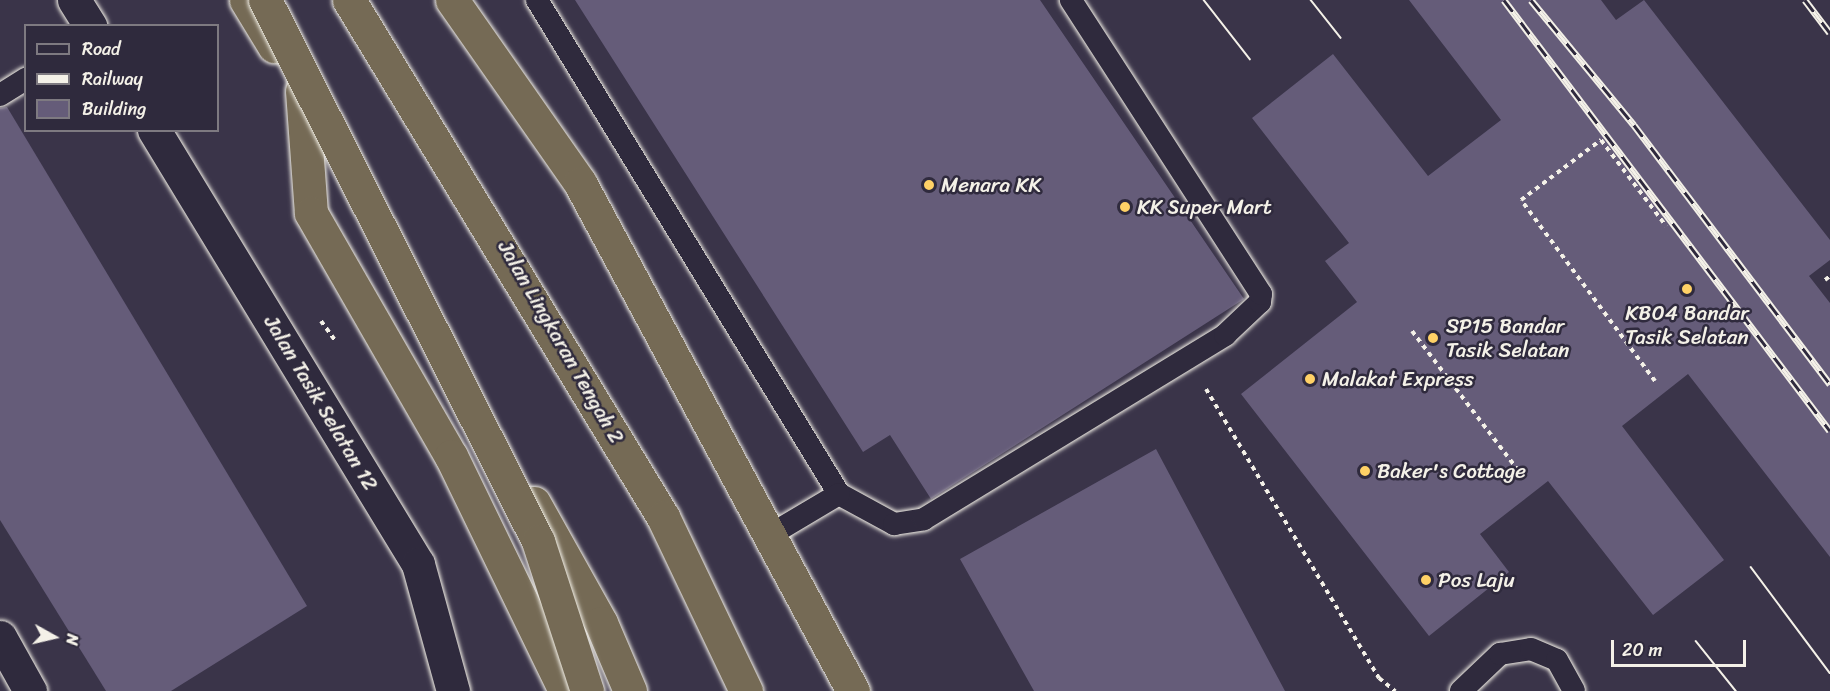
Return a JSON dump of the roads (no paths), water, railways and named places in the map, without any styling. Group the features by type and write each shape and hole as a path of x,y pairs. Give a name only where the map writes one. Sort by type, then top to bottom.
{"highway":[{"path":"246,0 302,91 601,623 630,691"},
{"path":"265,0 538,541 587,691"},
{"path":"349,0 663,517 746,691"},
{"name":"Jalan Lingkaran Tengah 2","path":"358,0 616,435 754,691"},
{"path":"452,0 580,183 852,691"},
{"path":"302,91 311,213 451,456 565,691"}],"street":[{"path":"74,0 89,24"},
{"name":"Jalan Tasik Selatan 12","path":"155,132 418,564 453,691"},
{"path":"0,637 30,691"}],"lane":[{"path":"537,0 839,494 894,524 924,519 1225,335 1260,302 1261,294 1071,0"},
{"path":"0,95 24,79"},
{"path":"770,535 839,494"},
{"path":"1461,691 1500,654 1531,648 1557,660 1574,691"}],"tram line":[{"path":"1204,0 1250,59"},
{"path":"1311,0 1341,38"},
{"path":"1751,567 1830,673"},
{"path":"1696,641 1736,691"}],"railway":[{"path":"1504,0 1830,431"},
{"path":"1531,0 1634,125 1830,384"},
{"path":"1805,0 1830,33"}],"place":[{"name":"Menara KK","path":"929,185"},
{"name":"KK Super Mart","path":"1125,207"},
{"name":"KB04 Bandar Tasik Selatan","path":"1687,289"},
{"name":"SP15 Bandar Tasik Selatan","path":"1433,338"},
{"name":"Malakat Express","path":"1310,379"},
{"name":"Baker's Cottage","path":"1365,471"},
{"name":"Pos Laju","path":"1426,580"}]}
